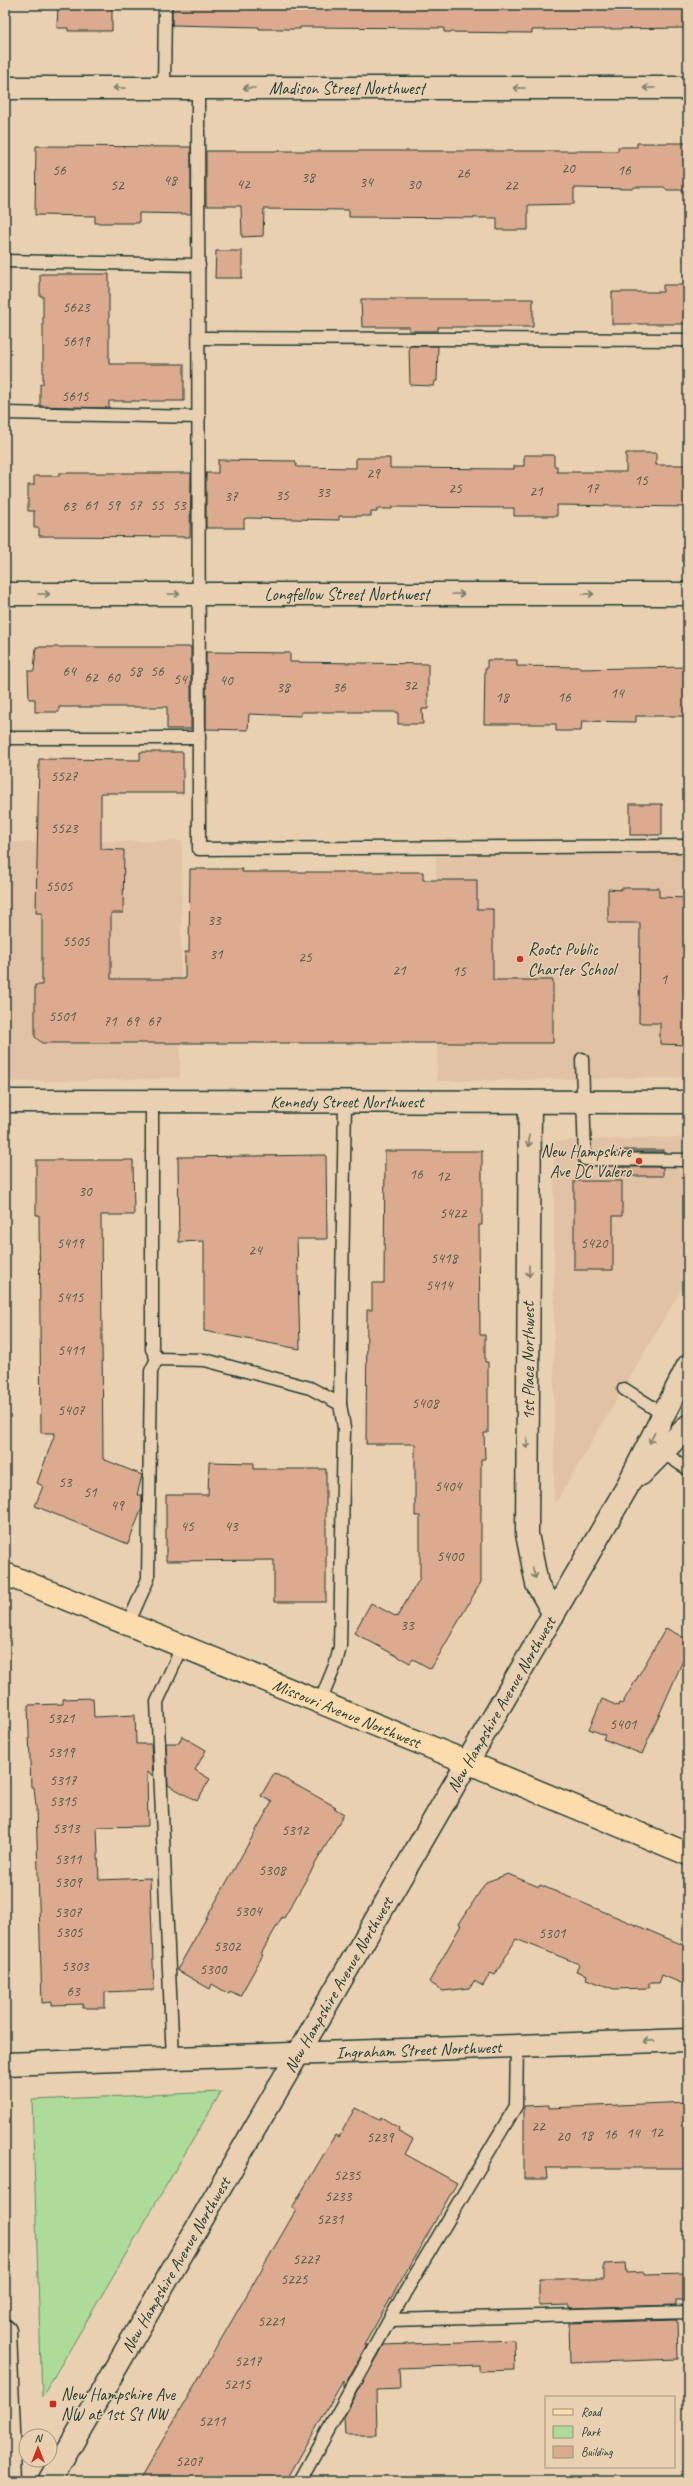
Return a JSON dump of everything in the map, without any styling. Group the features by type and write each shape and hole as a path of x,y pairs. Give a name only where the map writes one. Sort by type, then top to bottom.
{"main road":[{"name":"Missouri Avenue Northwest","path":"5,1574 467,1762 688,1854"}],"street":[{"name":"Madison Street Northwest","path":"5,88 688,88"},
{"name":"Longfellow Street Northwest","path":"5,594 688,594"},
{"name":"Kennedy Street Northwest","path":"5,1101 688,1102"},
{"name":"1st Place Northwest","path":"530,1102 527,1534 537,1584 554,1614"},
{"name":"New Hampshire Avenue Northwest","path":"50,2481 626,1489 688,1366"},
{"name":"New Hampshire Avenue Northwest","path":"626,1489 688,1426"},
{"name":"Ingraham Street Northwest","path":"5,2064 688,2040"},
{"path":"5,2331 11,2481"}],"lane":[{"path":"164,88 165,5"},
{"path":"198,88 199,849 688,846"},
{"path":"5,261 198,265"},
{"path":"198,338 688,340"},
{"path":"5,414 198,417"},
{"path":"5,738 199,738"},
{"path":"582,1059 585,1159 688,1160"},
{"path":"152,1102 152,1349 157,1359"},
{"path":"320,1702 336,1663 340,1647 344,1428 340,1404 345,1102"},
{"path":"157,1359 205,1360 310,1388 340,1404"},
{"path":"128,1624 148,1579 151,1371 157,1359"},
{"path":"624,1389 664,1414"},
{"path":"662,1452 688,1469"},
{"path":"173,2059 157,1702 182,1647"},
{"path":"300,2481 390,2320 516,2106 517,2045"},
{"path":"390,2320 688,2312"}],"shaded area":[{"name":"Roots Public Charter School","path":"688,838 688,1077 437,1081 436,839"},
{"path":"182,841 180,1078 5,1082 5,842"},
{"path":"688,1137 688,1278 554,1506 554,1141"}],"green space":[{"path":"221,2092 42,2397 32,2100"}],"building":[{"path":"58,5 112,5 112,31 68,31 68,28 57,28"},
{"path":"172,5 686,5 686,28 532,30 532,33 444,32 444,28 300,27 300,29 259,29 259,27 172,25"},
{"path":"637,143 688,143 688,190 667,190 664,187 635,187 632,189 574,188 574,204 528,205 528,230 497,230 497,218 349,217 349,210 264,209 263,236 242,237 241,206 206,206 206,151 618,151 618,147 637,147"},
{"path":"36,146 191,147 191,214 139,213 139,223 95,223 95,216 35,215"},
{"path":"216,251 242,251 242,278 215,278"},
{"path":"40,274 109,274 109,364 184,364 184,401 109,401 109,408 40,406 40,384 43,384 43,296 40,296"},
{"path":"663,285 688,285 688,324 612,324 612,292 663,292"},
{"path":"361,299 533,299 533,327 438,327 438,331 409,331 409,327 362,327"},
{"path":"409,346 438,346 437,381 435,381 434,386 410,385"},
{"path":"626,453 656,453 656,465 688,465 688,507 557,505 557,516 514,516 514,508 392,507 392,509 377,509 377,512 371,512 371,516 339,516 339,520 247,518 244,519 244,528 206,528 206,473 218,473 218,460 295,461 297,467 356,468 356,458 390,458 390,468 514,469 514,466 524,466 524,455 554,455 554,466 557,466 557,472 626,472"},
{"path":"59,473 191,473 190,537 39,536 39,528 34,528 34,511 28,511 28,485 34,485 34,476 59,476"},
{"path":"36,647 191,647 191,729 167,729 167,707 59,707 59,712 35,712 35,699 29,699 28,671 34,671"},
{"path":"206,652 290,653 290,662 428,664 428,709 422,709 423,724 398,724 398,712 301,712 301,716 249,714 248,730 206,729"},
{"path":"487,660 517,660 517,666 580,667 580,669 688,667 688,716 636,716 636,722 582,721 581,731 556,731 556,724 484,724 485,669 487,669"},
{"path":"140,752 183,752 183,793 101,793 101,849 124,850 123,913 111,913 111,979 185,979 185,952 189,952 190,869 242,869 242,872 423,872 423,880 477,880 477,909 493,909 493,980 553,980 553,1043 42,1043 35,1037 35,985 42,985 42,913 36,913 39,759 140,760"},
{"path":"630,804 662,804 662,835 630,835"},
{"path":"621,888 659,888 659,897 688,898 688,1045 660,1044 660,1023 639,1023 640,923 608,923 608,889 621,890"},
{"path":"624,1150 663,1150 663,1152 624,1152"},
{"path":"385,1151 482,1151 482,1225 479,1225 480,1335 485,1335 485,1362 488,1362 488,1433 484,1433 485,1459 481,1459 481,1582 431,1669 413,1659 410,1663 354,1633 371,1603 397,1617 420,1578 420,1516 415,1516 415,1444 366,1444 367,1310 372,1310 372,1283 384,1283"},
{"path":"326,1155 327,1239 297,1239 300,1349 204,1331 204,1241 179,1242 178,1157"},
{"path":"36,1160 133,1160 134,1215 101,1215 103,1459 142,1475 137,1495 142,1495 142,1508 128,1544 35,1506 43,1486 37,1483 55,1433 41,1433 39,1215 36,1215"},
{"path":"624,1167 663,1167 663,1176 624,1176"},
{"path":"574,1181 622,1181 622,1216 613,1216 613,1270 574,1270"},
{"path":"209,1462 254,1463 254,1469 326,1469 326,1602 274,1602 274,1560 166,1561 166,1495 208,1495"},
{"path":"666,1628 688,1640 688,1649 642,1754 603,1739 605,1735 589,1729 602,1699 618,1706 619,1703 622,1704"},
{"path":"93,1698 94,1717 135,1715 136,1744 151,1744 153,1776 147,1772 148,1826 97,1827 99,1880 150,1878 154,1990 105,1992 105,2008 83,2008 83,2004 52,2005 52,2002 42,2003 36,1807 34,1787 31,1787 28,1705 63,1704 63,1699"},
{"path":"182,1736 206,1750 195,1770 210,1779 197,1801 168,1785 166,1743 179,1743"},
{"path":"274,1773 336,1807 334,1808 344,1814 284,1918 282,1917 240,1996 230,1991 229,1994 212,1984 210,1989 177,1970 272,1802 261,1796"},
{"path":"508,1874 539,1887 540,1885 688,1947 688,1986 662,1975 659,1983 649,1983 649,1988 614,1989 586,1979 587,1975 576,1971 579,1964 516,1939 495,1975 490,1973 483,1986 474,1981 470,1988 443,1991 429,1982 461,1925 459,1924 486,1882"},
{"path":"688,2102 688,2168 546,2168 547,2179 524,2179 524,2106 549,2105 549,2108"},
{"path":"355,2108 379,2120 381,2117 399,2128 398,2131 413,2140 405,2154 457,2183 364,2345 367,2345 343,2388 343,2381 286,2481 139,2481 296,2210 292,2208 335,2135 339,2137"},
{"path":"625,2263 626,2273 688,2273 688,2300 676,2300 676,2305 569,2308 569,2305 539,2306 539,2279 604,2279 604,2264"},
{"path":"677,2320 678,2359 570,2363 569,2323"},
{"path":"514,2340 515,2370 479,2371 479,2365 399,2368 400,2389 376,2390 377,2435 345,2435 344,2417 384,2345"}],"place":[{"name":"Roots Public Charter School","path":"520,959"},
{"name":"New Hampshire Ave DC Valero","path":"639,1161"},
{"name":"New Hampshire Ave NW at 1st St NW","path":"53,2404"}]}
